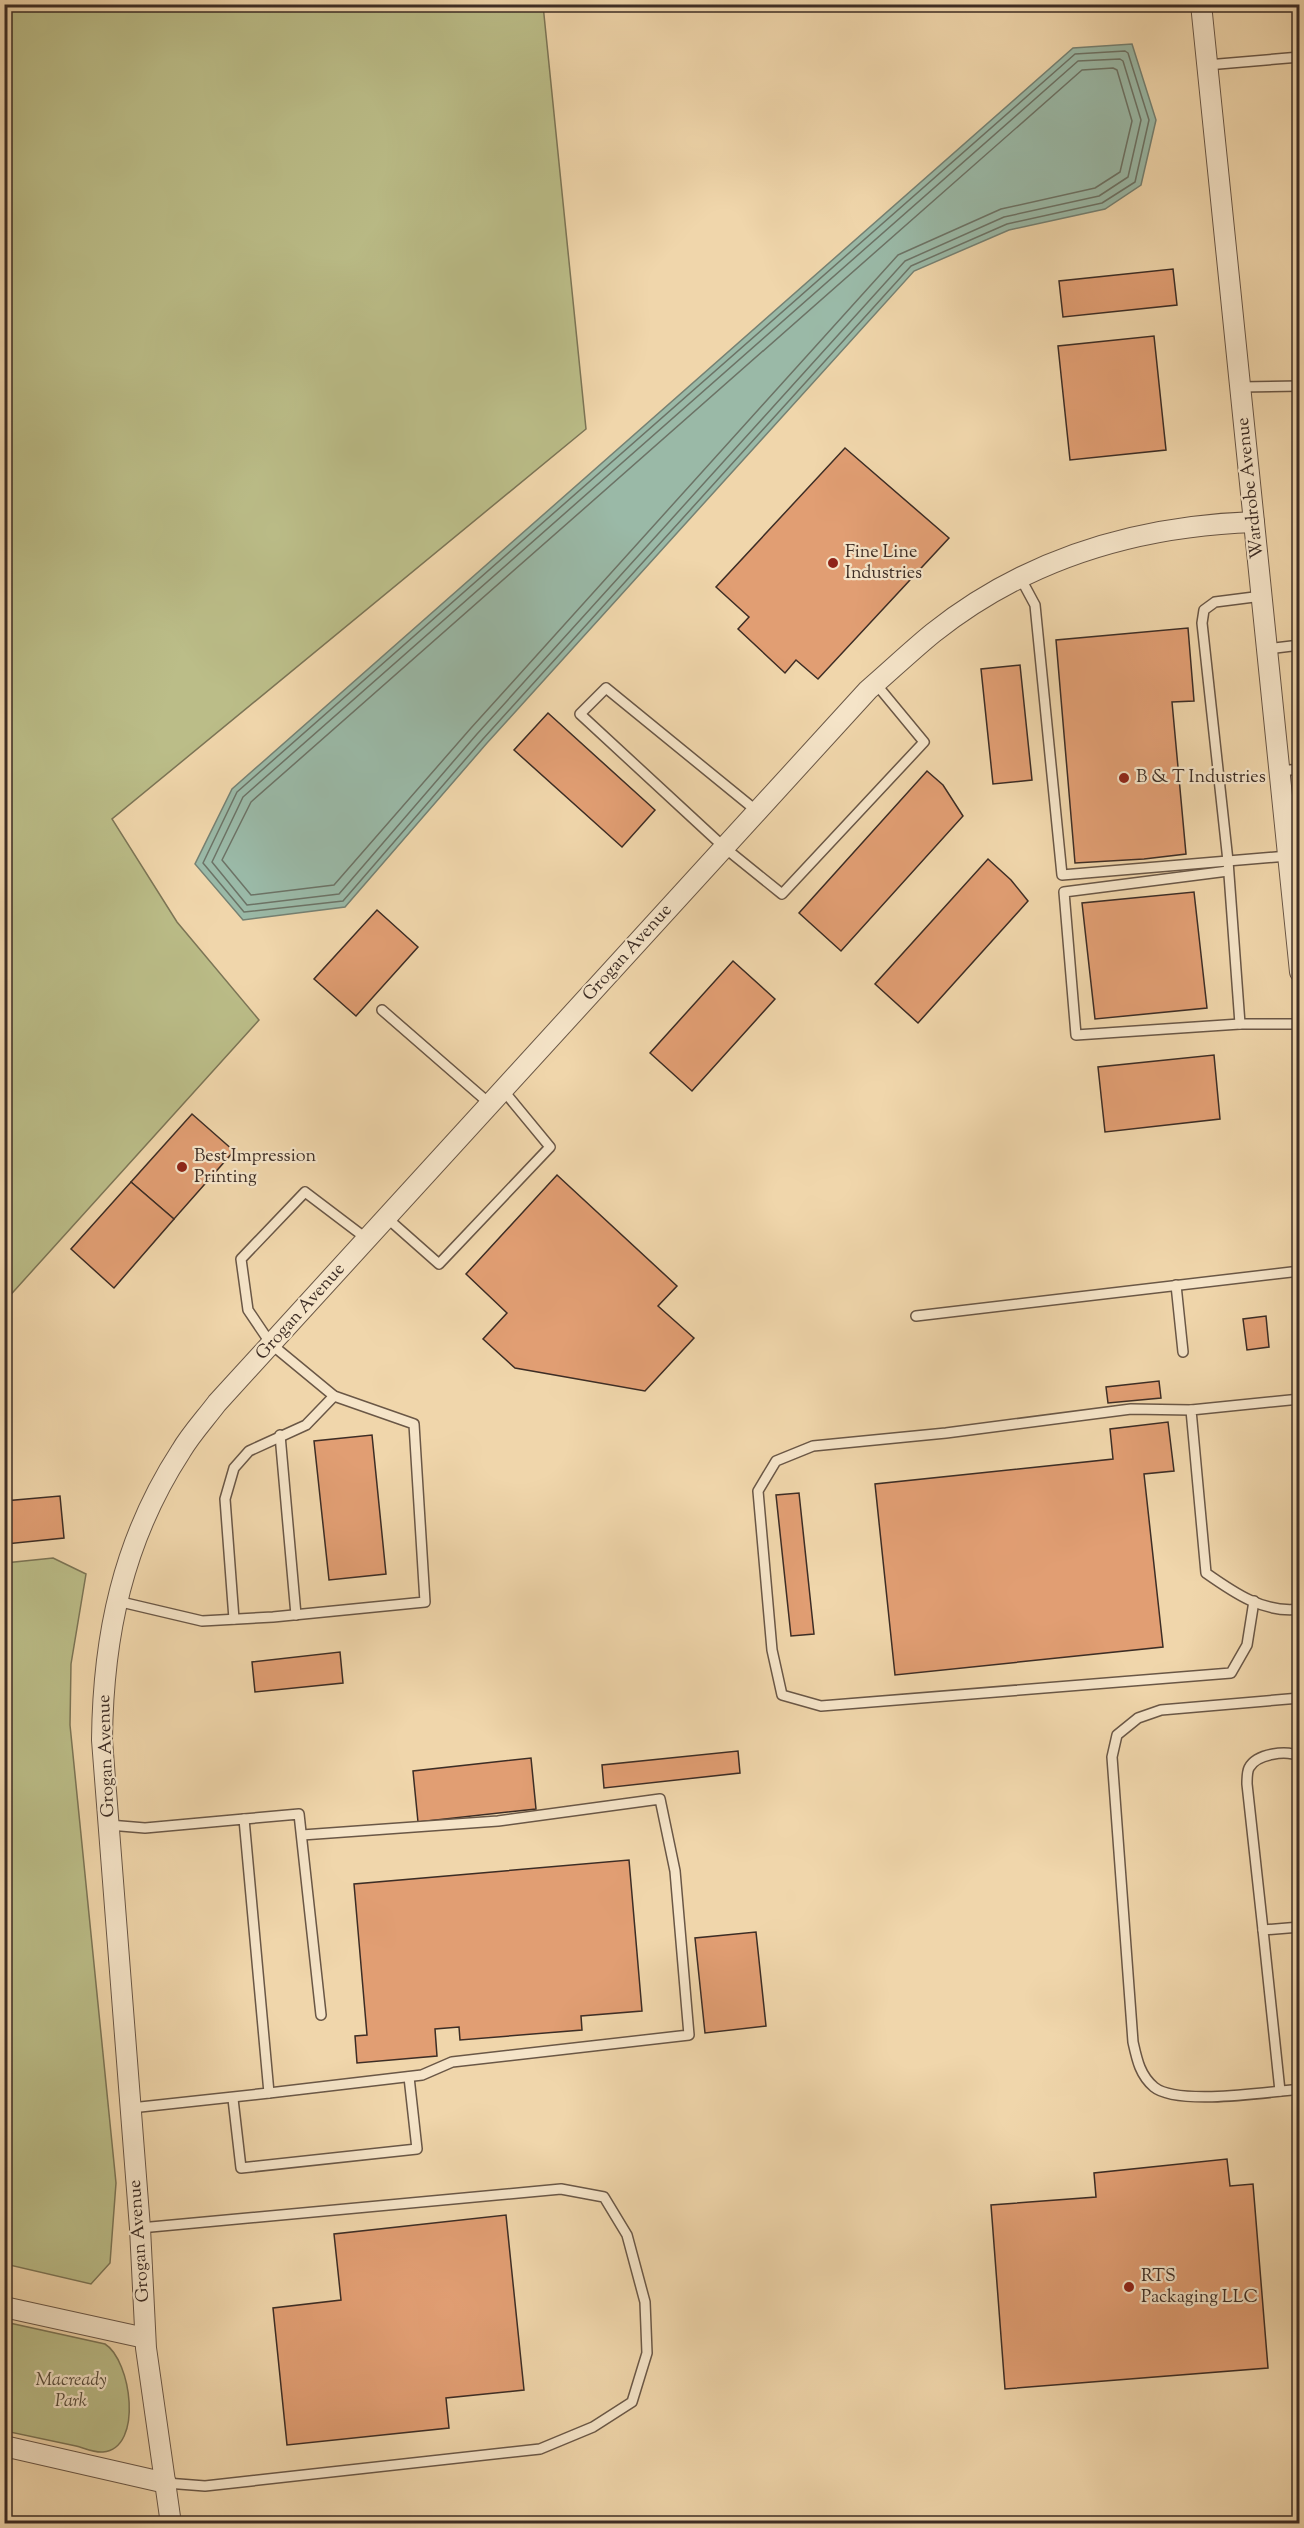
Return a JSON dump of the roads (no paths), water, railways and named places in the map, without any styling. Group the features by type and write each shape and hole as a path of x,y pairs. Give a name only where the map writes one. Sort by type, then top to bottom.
{"street":[{"name":"Wardrobe Avenue","path":"1201,4 1299,972"},
{"name":"Grogan Avenue","path":"171,2523 145,2338 140,2228 102,1740 103,1698 113,1614 136,1535 152,1501 181,1450 217,1404 876,684 934,632 989,595 1063,558 1119,540 1177,528 1254,522"},
{"path":"4,2307 145,2338"},
{"path":"4,2446 166,2483"}],"lane":[{"path":"1207,65 1299,57"},
{"path":"1240,387 1299,386"},
{"path":"1021,579 1035,605 1062,875 1228,866"},
{"path":"1240,1024 1228,866 1202,623 1204,610 1215,602 1262,596"},
{"path":"1267,649 1299,645"},
{"path":"758,812 606,688 580,714 725,848 782,894 924,742 876,684"},
{"path":"1280,771 1299,769"},
{"path":"1288,856 1064,892 1076,1035 1240,1024 1299,1024"},
{"path":"382,1010 497,1097 550,1147 439,1264 387,1218"},
{"path":"117,1601 202,1621 296,1615 425,1602 414,1424 333,1396 271,1344 248,1310 243,1285 241,1259 305,1192 367,1240"},
{"path":"916,1316 1299,1271"},
{"path":"1176,1285 1182,1352"},
{"path":"234,1619 225,1499 234,1468 249,1451 306,1425 333,1396"},
{"path":"1254,1601 1246,1645 1231,1673 821,1706 782,1695 772,1650 758,1491 776,1461 813,1446 946,1433 1131,1409 1191,1410 1299,1399"},
{"path":"1191,1410 1206,1573 1238,1596 1277,1609 1299,1609"},
{"path":"280,1435 296,1615"},
{"path":"1299,1698 1161,1710 1137,1719 1117,1734 1112,1756 1133,2042 1140,2070 1156,2088 1182,2097 1236,2096 1299,2089"},
{"path":"1280,2091 1247,1784 1248,1768 1259,1759 1278,1754 1295,1754 1299,1757"},
{"path":"130,2108 233,2099 409,2077 422,2075 452,2062 689,2034 675,1871 660,1799 498,1821 302,1835"},
{"path":"109,1825 145,1828 299,1814 321,2015"},
{"path":"244,1819 269,2093"},
{"path":"1263,1930 1299,1927"},
{"path":"233,2099 241,2168 417,2149 409,2077"},
{"path":"140,2228 561,2189 604,2197 627,2235 645,2302 647,2353 632,2402 593,2427 540,2449 205,2486 166,2483"}],"water":[{"path":"1132,44 1156,120 1141,185 1105,209 1009,230 914,271 487,743 345,907 243,920 195,864 232,789 1073,48"}],"place":[{"name":"Fine Line Industries","path":"833,563"},
{"name":"B & T Industries","path":"1124,778"},
{"name":"Best Impression Printing","path":"182,1167"},
{"name":"RTS Packaging LLC","path":"1129,2287"}],"park label":[{"name":"Macready Park","path":"71,2391"}]}
